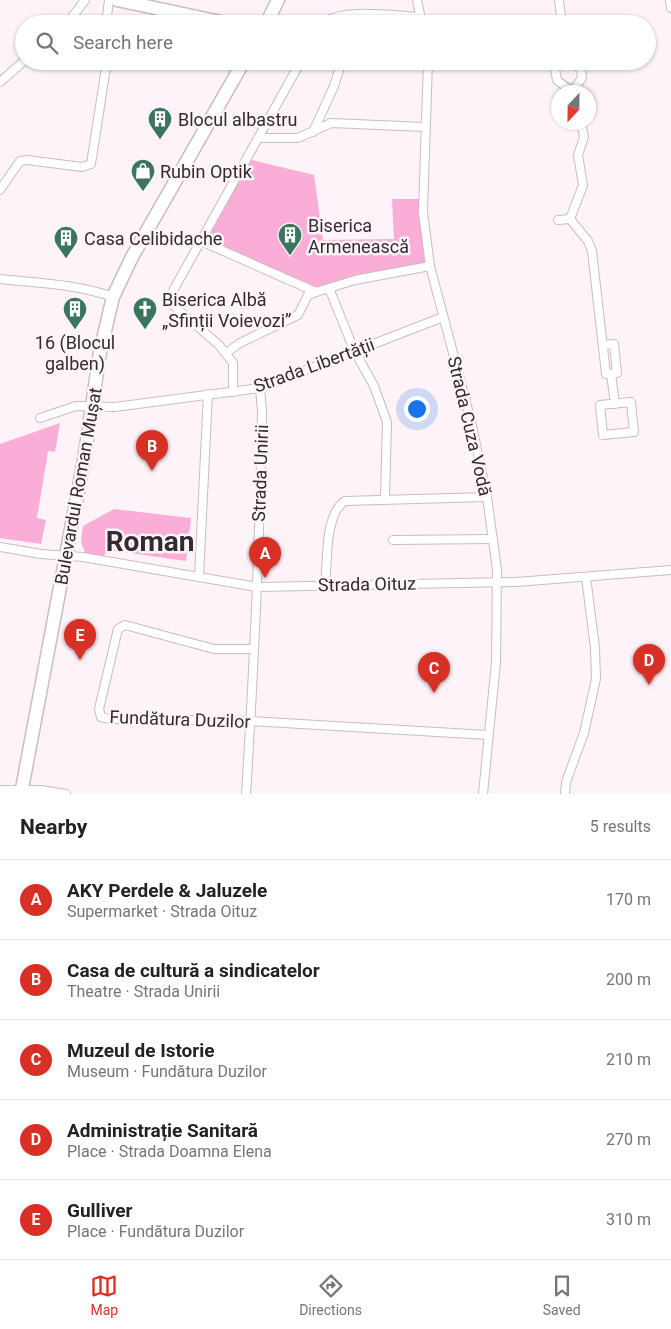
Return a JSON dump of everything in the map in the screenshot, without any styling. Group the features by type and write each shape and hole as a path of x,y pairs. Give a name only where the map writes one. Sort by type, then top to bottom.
{"main road":[{"path":"117,0 188,15"},
{"path":"270,15 278,0"},
{"name":"Bulevardul Roman Mușat","path":"21,792 93,407 100,352 113,297 132,257 239,70"}],"street":[{"path":"74,15 85,0"},
{"path":"107,15 109,0"},
{"path":"417,0 421,15"},
{"path":"559,0 561,15"},
{"path":"670,0 671,8"},
{"path":"341,15 357,15"},
{"path":"0,82 15,69"},
{"path":"0,190 20,161 27,160 82,166 91,164 94,160 106,70"},
{"path":"233,392 233,363 219,345 175,307 170,300 174,289 260,138 296,70"},
{"path":"313,132 339,70"},
{"name":"Strada Cuza Vodă","path":"428,70 423,212 430,266 471,421 487,497 497,582 496,662 483,794"},
{"path":"555,70 557,80 563,85"},
{"path":"577,85 582,78 581,70"},
{"path":"260,138 298,138 331,124 425,127"},
{"path":"570,219 583,185 578,155 584,138 582,130"},
{"path":"558,220 570,219"},
{"path":"570,219 588,241 592,251 603,345 614,344 617,373 611,374 615,404"},
{"path":"201,241 316,292"},
{"path":"226,353 240,343 298,315 308,295 355,280 430,266"},
{"path":"0,279 57,284 113,297"},
{"path":"329,288 354,350 374,386 387,422 385,499"},
{"name":"Strada Libertății","path":"40,418 76,406 116,408 260,388 443,317"},
{"name":"Strada Unirii","path":"246,794 252,649 257,587 262,428 260,388"},
{"path":"200,577 208,394"},
{"path":"631,402 634,432 602,435 600,405 615,404 631,402"},
{"path":"326,584 331,520 337,506 345,501 487,497"},
{"path":"393,540 493,539"},
{"name":"Strada Oituz","path":"0,546 257,587 326,584 497,582 671,570"},
{"path":"565,794 572,764 584,733 596,679 595,648 586,577"},
{"name":"Fundătura Duzilor","path":"252,649 214,648 125,626 118,629 99,709 101,717 110,720 250,721 488,736"},
{"path":"0,790 66,794"}],"shaded area":[{"path":"248,159 314,175 323,240 394,239 392,199 423,199 430,266 316,292 201,241"},
{"path":"60,423 55,452 48,451 37,518 46,520 41,544 0,538 0,444"},
{"path":"114,509 191,518 186,561 109,550 103,556 85,553 81,542 83,526"}],"place":[{"name":"Blocul albastru","path":"160,140"},
{"name":"Rubin Optik","path":"143,192"},
{"name":"Biserica Armenească","path":"290,256"},
{"name":"Casa Celibidache","path":"66,259"},
{"name":"16 (Blocul galben)","path":"75,330"},
{"name":"Biserica Albă „Sfinții Voievozi”","path":"145,330"},
{"name":"Casa de cultură a sindicatelor","path":"152,471"},
{"name":"AKY Perdele & Jaluzele","path":"265,578"},
{"name":"Gulliver","path":"80,660"},
{"name":"Administrație Sanitară","path":"649,685"},
{"name":"Muzeul de Istorie","path":"434,693"}],"district":[{"name":"Roman","path":"150,541"}]}
